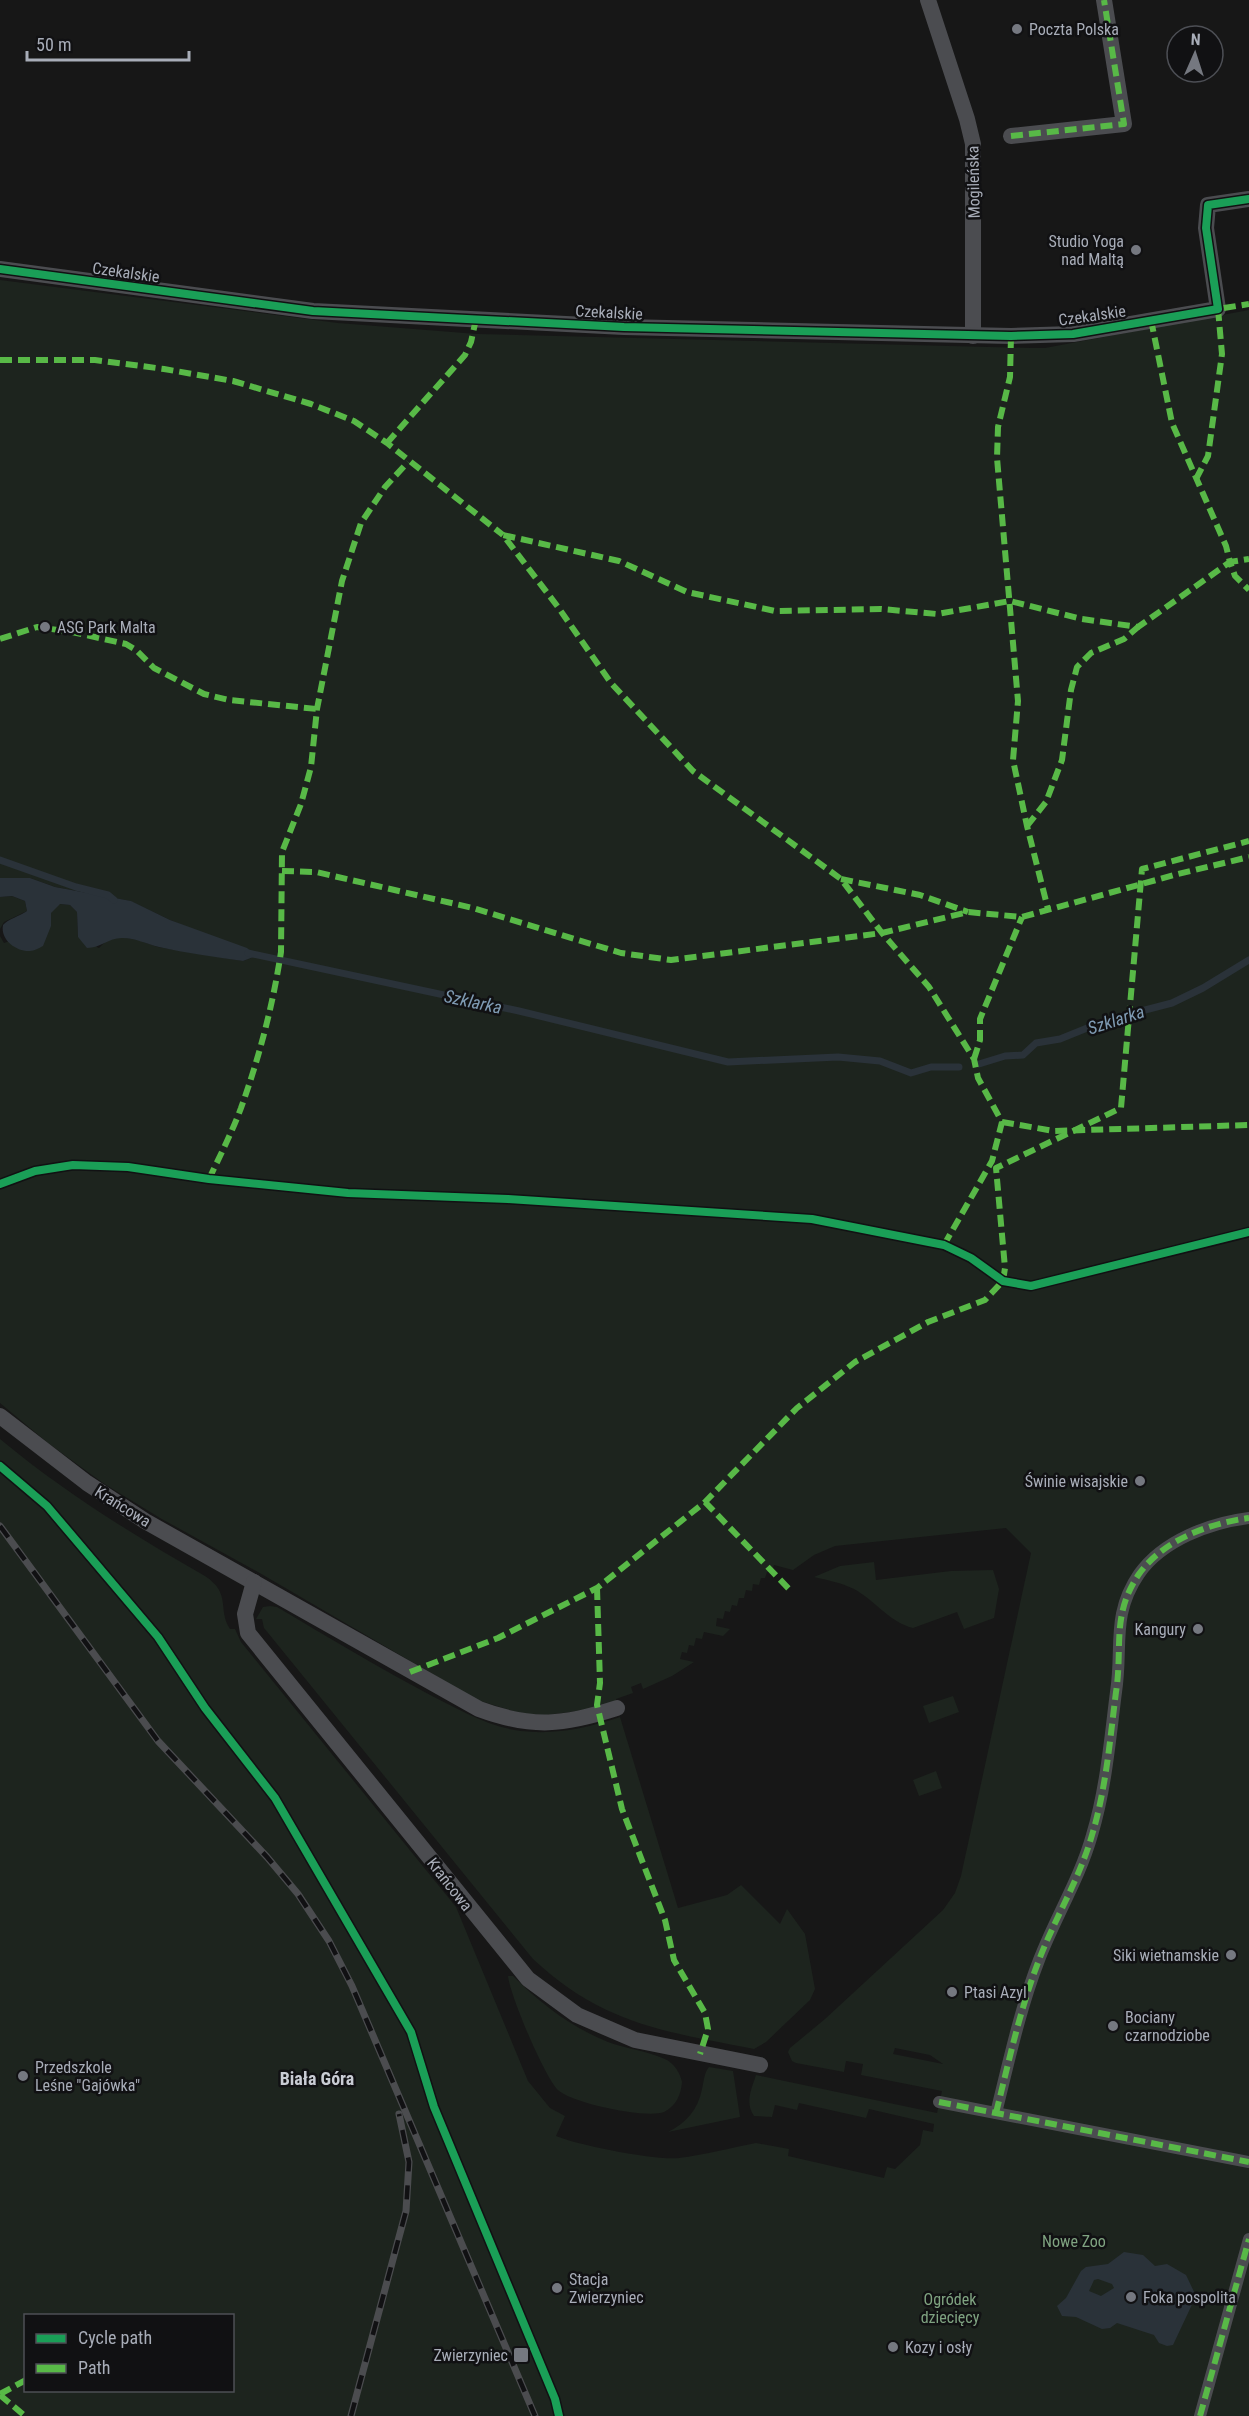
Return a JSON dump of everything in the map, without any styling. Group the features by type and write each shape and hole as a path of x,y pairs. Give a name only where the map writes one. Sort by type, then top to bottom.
{"street":[{"name":"Mogileńska","path":"928,0 968,119 974,144 973,336"},
{"path":"1011,136 1124,124 1104,0"},
{"name":"Czekalskie","path":"0,269 313,311 624,327 973,336 1073,334 1218,309 1206,228 1208,206 1249,199"},
{"name":"Krańcowa","path":"0,1416 87,1483 145,1521 460,1700 488,1713 518,1721 560,1723 618,1708"},
{"path":"996,2113 1026,1998 1040,1958 1092,1837 1101,1800 1118,1682 1121,1608 1140,1572 1166,1548 1190,1534 1222,1521 1249,1518"},
{"name":"Krańcowa","path":"254,1582 245,1614 248,1633 528,1979 577,2015 635,2040 760,2065"},
{"path":"939,2102 1249,2162"},
{"path":"1200,2416 1249,2239"}],"green space":[{"path":"0,280 338,323 477,334 1031,348 1045,348 1249,310 1249,2416 0,2416 0,1439 49,1477 100,1512 213,1583 221,1595 224,1615 230,1629 235,1629 241,1642 456,1907 528,2081 550,2108 565,2116 556,2136 598,2148 653,2157 679,2158 756,2143 789,2149 788,2156 884,2178 887,2167 895,2169 920,2145 923,2130 933,2132 934,2124 869,2109 866,2118 799,2103 797,2110 775,2105 772,2117 754,2116 750,2106 750,2096 756,2075 937,2113 942,2091 861,2075 863,2064 846,2061 844,2072 796,2063 792,2061 788,2052 943,1910 955,1893 961,1876 1031,1553 1006,1528 835,1546 814,1555 793,1570 774,1565 772,1572 767,1572 765,1578 761,1578 759,1585 753,1584 752,1591 746,1590 744,1598 739,1598 737,1606 732,1605 730,1612 725,1611 723,1619 717,1618 716,1626 730,1629 723,1636 704,1632 702,1639 696,1638 694,1646 689,1645 687,1653 682,1652 680,1659 694,1662 672,1676 643,1689 641,1683 631,1687 633,1693 616,1699 616,1702 594,1709 546,1715 523,1714 477,1700 103,1483 48,1443 0,1403 0,936 4,943 51,926 51,912 59,904 70,905 77,912 78,937 99,948 107,940 121,937 158,947 243,961 256,956 130,901 55,887 30,878 0,878","holes":["895,2048 930,2055 943,2064 893,2054"]},
{"path":"12,896 25,901 27,911 4,922 0,929 0,897"},
{"path":"874,1562 876,1580 951,1571 993,1570 999,1589 994,1618 964,1629 957,1612 913,1628 897,1621 854,1589 814,1577 840,1566"},
{"path":"263,1607 277,1607 432,1696 498,1726 521,1731 559,1731 620,1717 678,1908 727,1895 741,1885 780,1924 787,1909 805,1934 815,1989 810,2000 766,2042 754,2049 691,2037 636,2022 610,2012 559,1981 533,1959 264,1628 262,1619 256,1619"},
{"path":"953,1696 959,1712 929,1723 923,1706"},
{"path":"936,1771 942,1788 919,1796 913,1780"},
{"path":"508,1976 513,1976 546,2005 569,2022 594,2036 653,2054 670,2062 680,2075 682,2082 675,2103 668,2110 655,2114 626,2112 593,2105 558,2090 528,2035"},
{"path":"709,2067 733,2071 740,2117 668,2132 686,2120 698,2103"}],"shaded area":[{"path":"0,878 30,878 55,887 131,901 170,920 247,948 256,956 243,961 180,951 122,938 87,948 78,937 77,912 70,905 60,904 51,913 51,926 43,946 32,951 20,950 7,941 3,925 27,911 25,901 12,896 0,897"},
{"path":"1124,2252 1143,2255 1155,2266 1167,2264 1186,2275 1196,2296 1173,2345 1167,2346 1159,2343 1154,2335 1117,2323 1110,2328 1102,2329 1076,2317 1062,2316 1057,2306 1066,2298 1081,2271 1086,2267 1108,2264","holes":["1098,2279 1112,2284 1114,2288 1101,2296 1089,2291 1094,2280"]}],"waterway":[{"name":"Szklarka","path":"0,860 76,887 108,895 114,900"},
{"name":"Szklarka","path":"248,953 519,1011 728,1062 838,1057 880,1061 911,1073 931,1067 959,1067"},
{"name":"Szklarka","path":"979,1064 1005,1056 1023,1055 1036,1043 1060,1039 1107,1020 1172,1003 1203,988 1249,960"}],"railway":[{"path":"0,1526 158,1741 267,1857 298,1894 329,1941 352,1986 535,2416"},
{"path":"351,2416 406,2211 409,2162 399,2114"}],"marked path":[{"path":"1011,136 1124,124 1104,0"},
{"path":"1196,479 1208,456 1222,354 1218,309 1249,304"},
{"path":"387,443 465,355 471,342 476,319"},
{"path":"1151,320 1172,423 1226,546 1230,562 1249,559"},
{"path":"1011,336 1010,377 998,427 997,458 1018,701 1013,760 1048,909"},
{"path":"0,360 95,360 164,369 233,381 311,404 354,421 387,443 503,535"},
{"path":"209,1179 241,1108 270,1011 281,952 282,852 301,804 311,767 317,709 342,581 361,523 385,487 408,462"},
{"path":"944,1245 992,1161 1002,1122 978,1078 974,1059 929,987 882,933 841,879 693,771 611,683 558,607 503,535 619,561 687,592 775,611 881,609 937,614 1010,601 1082,619 1138,627 1230,562 1235,576 1249,590"},
{"path":"0,639 37,627 72,632 126,644 136,650 154,668 204,694 229,700 317,709"},
{"path":"1027,826 1046,802 1062,760 1071,690 1077,667 1091,653 1124,639 1138,627"},
{"path":"410,1672 498,1638 597,1588 705,1502 797,1408 855,1362 928,1322 985,1300 1003,1281 1005,1268 996,1168 1121,1108 1142,869 1249,841"},
{"path":"282,871 316,872 473,908 621,953 671,960 882,933 968,912 1022,917 1249,857"},
{"path":"841,879 920,895 968,912"},
{"path":"974,1059 980,1040 980,1019 1022,917"},
{"path":"1002,1122 1054,1131 1249,1125"},
{"path":"705,1502 791,1591"},
{"path":"996,2113 1015,2035 1032,1979 1045,1944 1081,1867 1097,1818 1112,1728 1121,1617 1130,1589 1149,1562 1174,1543 1203,1529 1249,1518"},
{"path":"597,1588 600,1683 597,1705 622,1809 665,1920 674,1960 705,2013 708,2029 700,2054"},
{"path":"939,2102 1249,2162"},
{"path":"1200,2416 1249,2239"},
{"path":"0,2394 24,2381"},
{"path":"0,2395 25,2416"}],"cycle path":[{"path":"0,269 313,311 624,327 1011,336 1073,334 1218,309 1206,228 1208,205 1249,199"},
{"path":"0,1184 35,1171 73,1165 128,1167 209,1179 348,1193 508,1199 812,1219 944,1245 971,1258 1003,1281 1031,1286 1249,1232"},
{"path":"0,1466 47,1506 158,1637 205,1708 275,1798 411,2032 434,2107 555,2399 559,2416"}],"place":[{"name":"Poczta Polska","path":"1017,29"},
{"name":"Studio Yoga nad Maltą","path":"1136,250"},
{"name":"ASG Park Malta","path":"45,627"},
{"name":"Świnie wisajskie","path":"1140,1481"},
{"name":"Kangury","path":"1198,1629"},
{"name":"Siki wietnamskie","path":"1231,1955"},
{"name":"Ptasi Azyl","path":"952,1992"},
{"name":"Bociany czarnodziobe","path":"1113,2026"},
{"name":"Przedszkole Leśne \"Gajówka\"","path":"23,2076"},
{"name":"Stacja Zwierzyniec","path":"557,2288"},
{"name":"Foka pospolita","path":"1131,2297"},
{"name":"Kozy i osły","path":"893,2347"},
{"name":"Zwierzyniec","path":"521,2355"}],"district":[{"name":"Biała Góra","path":"317,2079"}],"park label":[{"name":"Nowe Zoo","path":"1074,2241"},
{"name":"Ogródek dziecięcy","path":"950,2308"}]}
